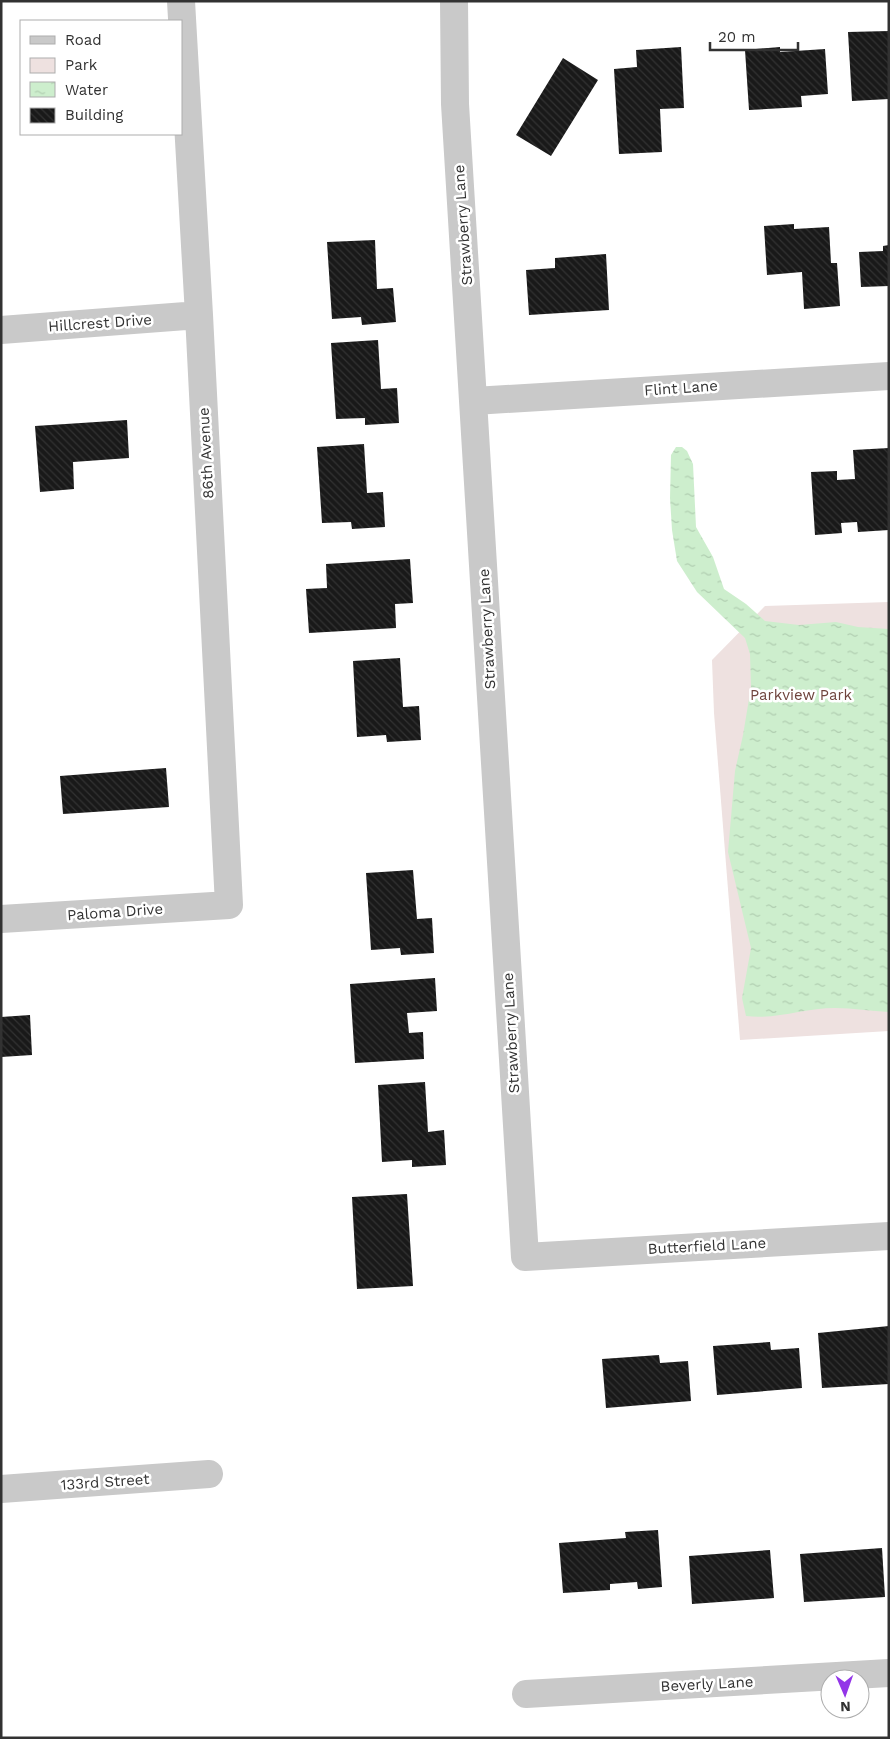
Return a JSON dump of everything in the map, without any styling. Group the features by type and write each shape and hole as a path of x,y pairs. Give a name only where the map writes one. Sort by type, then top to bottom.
{"street":[{"name":"86th Avenue","path":"181,1 229,905"},
{"name":"Strawberry Lane","path":"454,1 455,104 525,1257"},
{"name":"Hillcrest Drive","path":"1,330 199,315"},
{"name":"Flint Lane","path":"474,401 889,376"},
{"name":"Paloma Drive","path":"1,919 229,905"},
{"name":"Butterfield Lane","path":"525,1257 889,1236"},
{"name":"133rd Street","path":"1,1489 209,1474"},
{"name":"Beverly Lane","path":"526,1694 889,1673"}],"green space":[{"name":"Parkview Park","path":"889,602 889,1031 740,1040 714,713 712,660 765,606"}],"water":[{"name":"Parkview Park","path":"676,447 682,447 687,451 693,464 696,527 713,557 724,589 746,604 765,621 799,625 836,622 858,627 889,629 889,1012 835,1008 757,1017 746,1016 742,998 751,948 728,852 735,771 751,687 750,654 745,638 697,592 677,561 672,530 670,498 671,455"}],"building":[{"path":"889,31 889,99 852,101 848,32"},
{"path":"681,47 684,108 660,109 662,152 619,154 614,69 637,67 636,50"},
{"path":"780,47 780,52 825,49 828,94 801,96 802,107 749,110 745,50"},
{"path":"563,58 598,80 551,156 516,135"},
{"path":"794,224 794,229 829,227 831,263 837,263 840,306 804,309 802,272 767,275 764,226"},
{"path":"375,240 377,289 393,288 396,322 362,325 361,317 332,319 327,242"},
{"path":"889,245 889,286 861,287 859,252 883,251 883,246"},
{"path":"606,254 609,310 529,315 526,270 555,268 555,258"},
{"path":"378,340 381,389 397,388 399,423 365,425 365,418 336,419 331,343"},
{"path":"127,420 129,458 73,462 74,489 40,492 35,426"},
{"path":"364,444 367,493 383,492 385,527 352,529 351,522 322,523 317,447"},
{"path":"889,448 889,530 858,532 857,522 841,523 842,533 815,535 811,472 837,471 837,480 855,479 853,450"},
{"path":"410,559 413,603 395,604 396,628 309,633 306,589 327,588 326,564"},
{"path":"400,658 403,707 419,706 421,740 387,742 386,735 357,737 353,661"},
{"path":"166,768 169,807 63,814 60,776"},
{"path":"413,870 417,919 432,918 434,953 401,955 400,948 371,950 366,873"},
{"path":"435,978 437,1011 407,1013 409,1033 423,1032 424,1059 355,1063 350,984"},
{"path":"30,1015 32,1055 1,1057 1,1017"},
{"path":"425,1082 428,1132 444,1130 446,1165 412,1167 412,1160 382,1162 378,1085"},
{"path":"407,1194 413,1286 357,1289 352,1197"},
{"path":"889,1326 889,1384 822,1388 818,1333"},
{"path":"770,1342 771,1350 799,1348 802,1388 717,1395 713,1346"},
{"path":"659,1355 660,1363 688,1361 691,1401 606,1408 602,1359"},
{"path":"658,1530 662,1587 638,1589 637,1582 610,1584 610,1590 563,1593 559,1543 626,1538 625,1532"},
{"path":"882,1548 885,1597 804,1602 800,1554"},
{"path":"770,1550 774,1598 692,1604 689,1556"}]}
